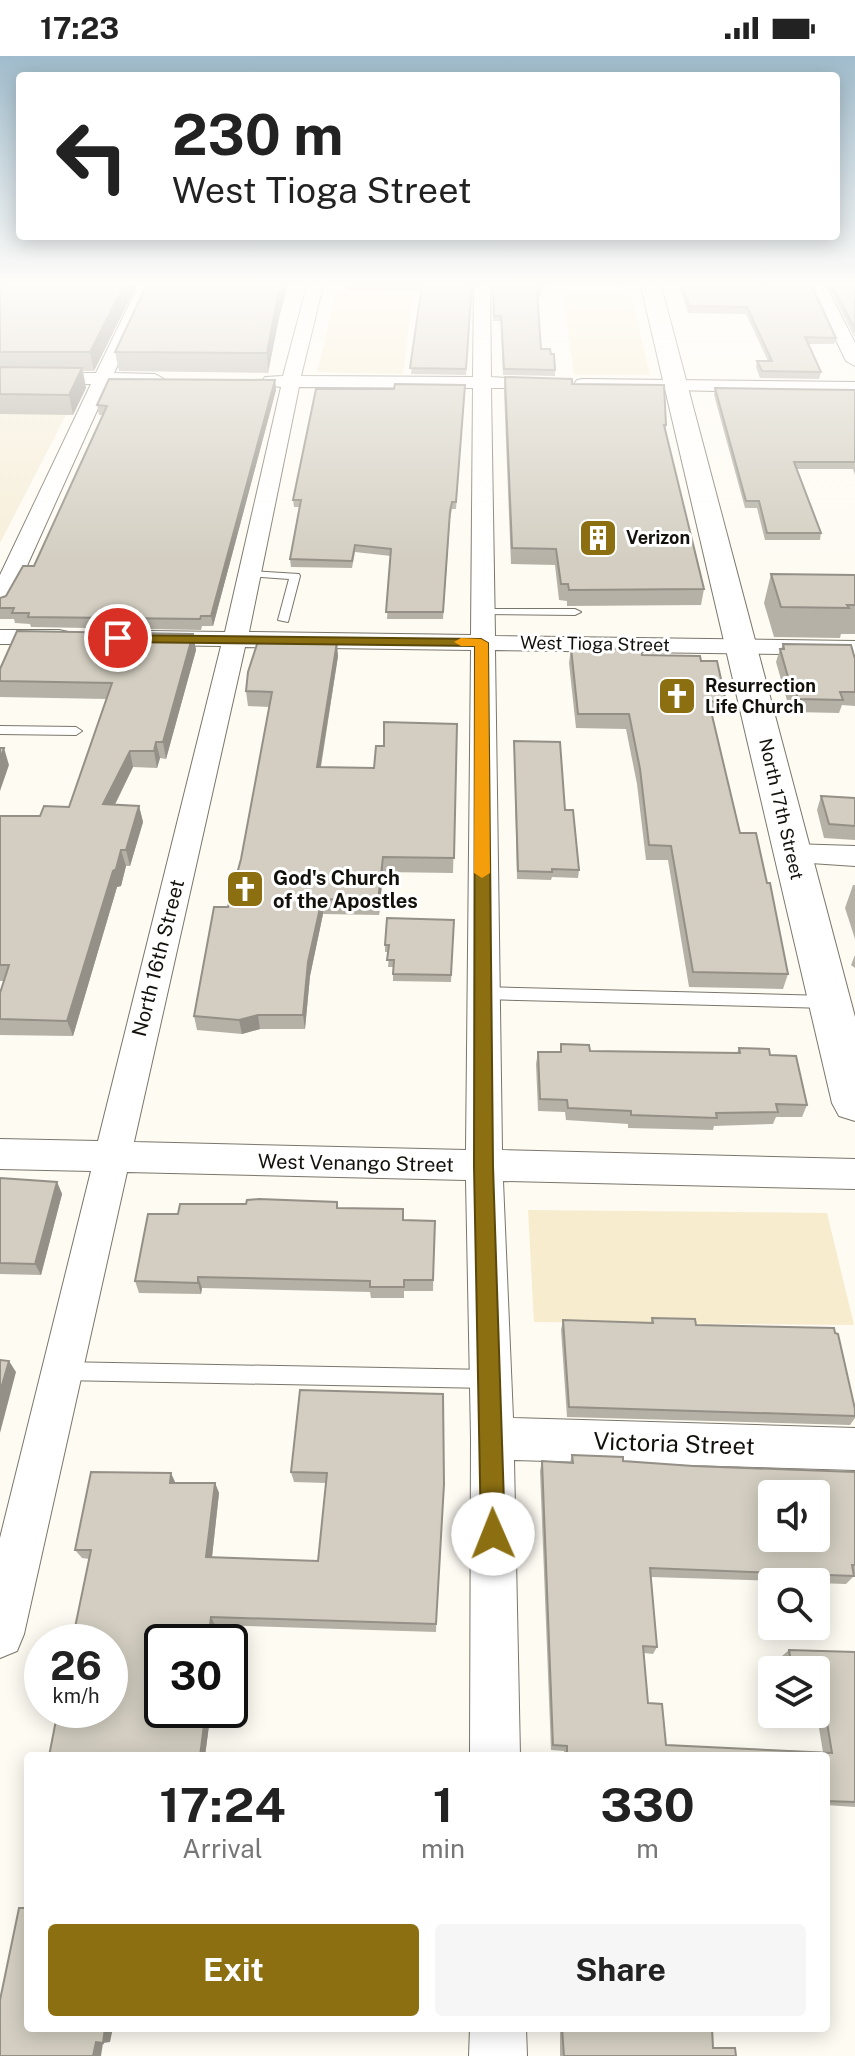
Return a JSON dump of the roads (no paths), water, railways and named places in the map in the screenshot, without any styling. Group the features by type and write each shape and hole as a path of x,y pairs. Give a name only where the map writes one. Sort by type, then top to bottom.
{"street":[{"path":"0,599 106,375"},
{"name":"North 16th Street","path":"0,1634 110,1157 235,639 249,574 277,375"},
{"path":"483,375 484,1166 491,1379 495,1752"},
{"name":"North 17th Street","path":"674,375 743,647 791,854 839,1009 855,1103"},
{"path":"0,378 182,380"},
{"path":"275,381 528,384"},
{"path":"557,384 855,388"},
{"name":"West Tioga Street","path":"125,638 235,639 481,627 743,647 855,648"},
{"path":"0,637 78,638"},
{"path":"791,854 855,856"},
{"name":"West Venango Street","path":"0,1154 855,1174"},
{"name":"Victoria Street","path":"492,1438 855,1449"},
{"path":"498,2032 498,2056"}],"lane":[{"path":"249,574 295,576 284,620"},
{"path":"481,627 575,612"},
{"path":"0,730 76,731"},
{"path":"483,993 839,1009"},
{"path":"61,1371 491,1379"}],"place":[{"name":"Verizon","path":"598,538"},
{"name":"Resurrection Life Church","path":"677,696"},
{"name":"God's Church of the Apostles","path":"245,889"}]}
